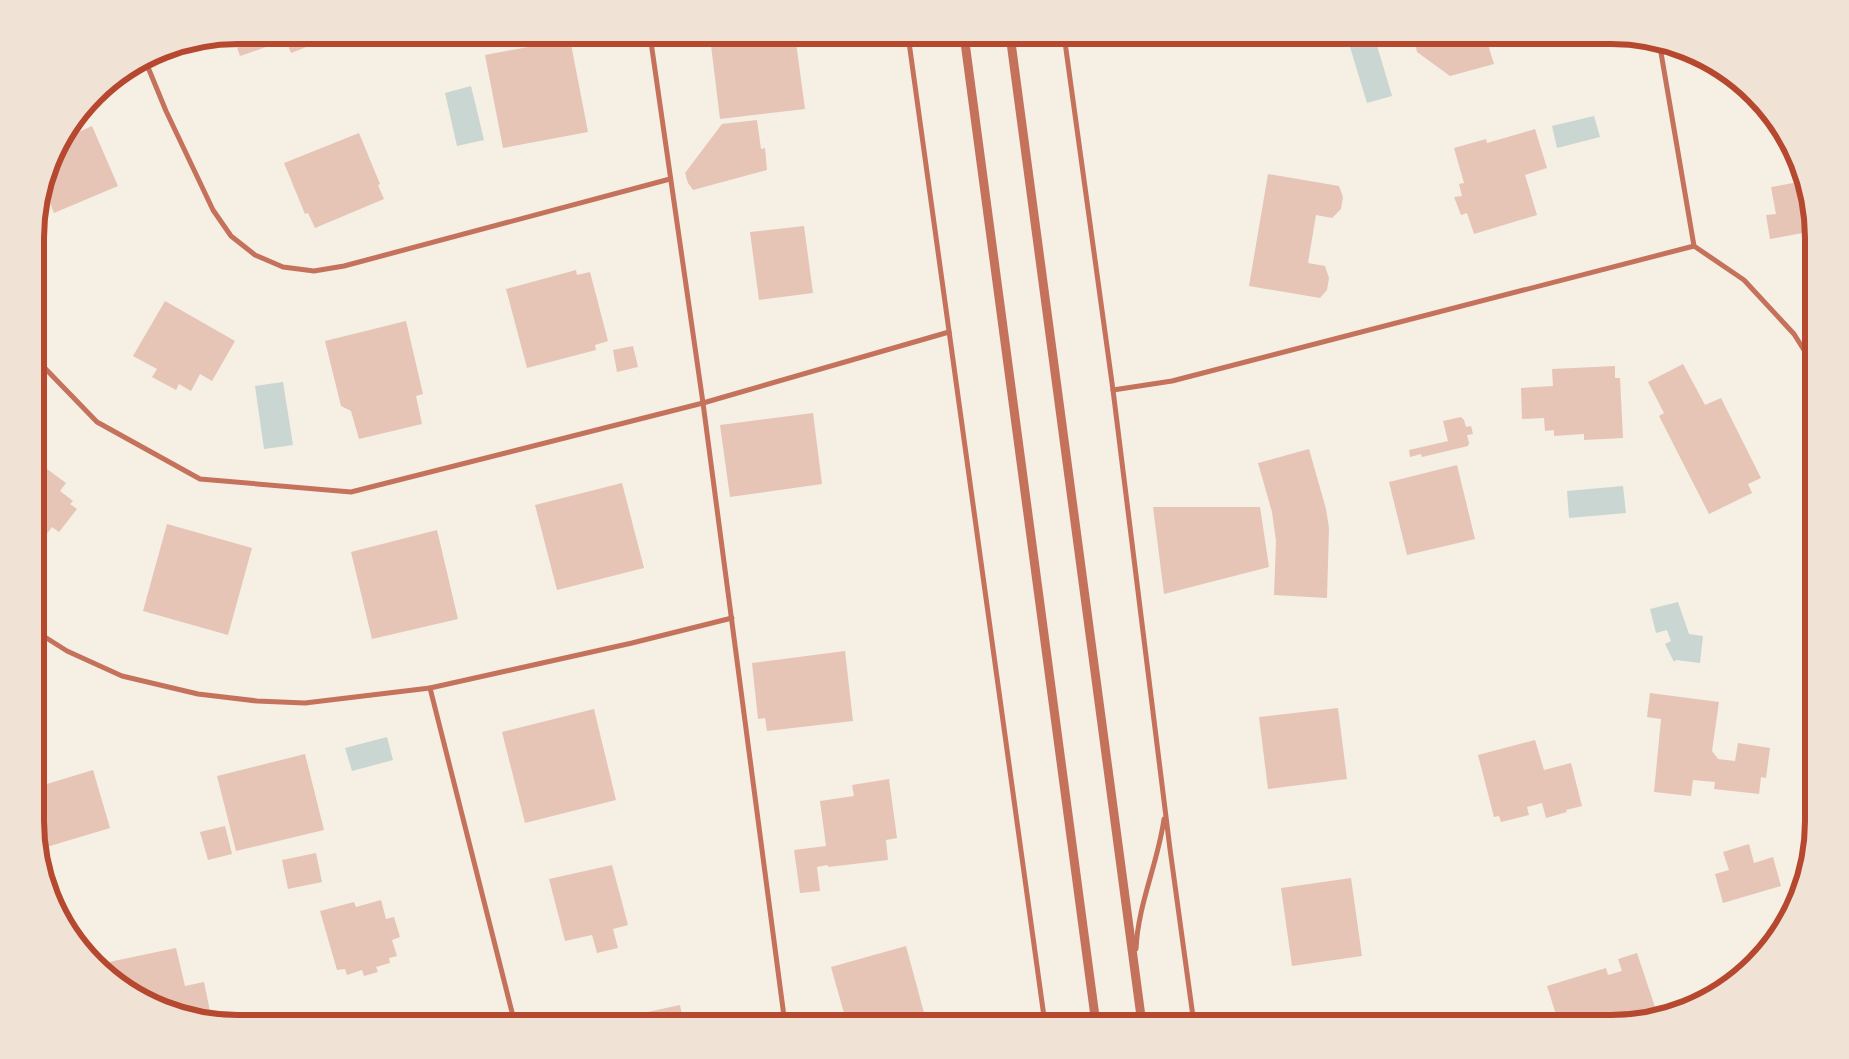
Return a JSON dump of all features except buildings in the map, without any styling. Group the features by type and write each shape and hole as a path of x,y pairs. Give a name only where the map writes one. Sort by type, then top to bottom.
{"street":[{"path":"651,44 703,404 785,1015"},
{"path":"909,44 1044,1015"},
{"path":"965,44 1095,1015"},
{"path":"1011,44 1141,1015"},
{"path":"1065,44 1113,390 1164,802 1193,1015"},
{"path":"1661,50 1694,246 1744,280 1794,334 1805,352"},
{"path":"148,66 166,111 213,210 230,236 255,255 283,268 314,271 344,266 670,178"},
{"path":"1113,390 1172,381 1694,246"},
{"path":"44,367 97,422 200,479 350,492 703,404 948,332"},
{"path":"44,636 67,651 122,676 198,694 257,701 305,703 430,688 623,646 732,618"},
{"path":"430,688 512,1015"},
{"path":"1134,970 1140,911 1162,835 1164,802"}],"shaded area":[{"path":"1359,44 1376,44 1392,96 1367,103 1350,47"},
{"path":"471,86 484,140 457,146 445,93"},
{"path":"1594,116 1600,137 1557,148 1552,126"},
{"path":"283,382 293,445 264,449 255,386"},
{"path":"1623,486 1626,513 1569,518 1567,491"},
{"path":"1678,602 1689,634 1703,636 1700,663 1676,660 1674,662 1665,644 1671,641 1667,630 1656,633 1650,609"},
{"path":"387,737 393,760 352,771 345,748"}]}
